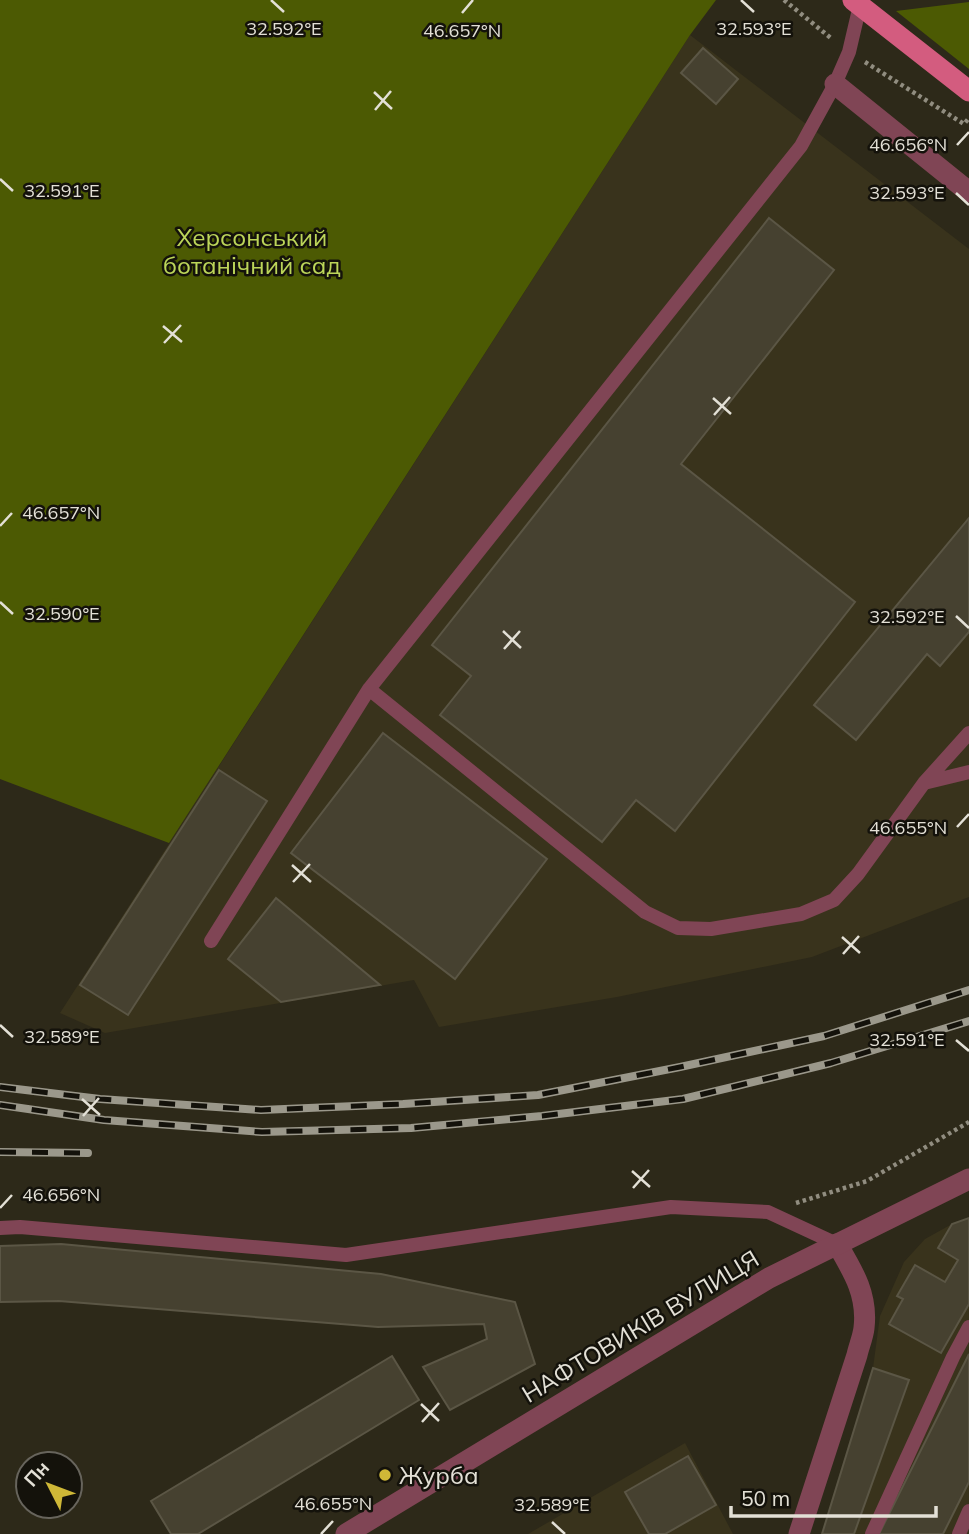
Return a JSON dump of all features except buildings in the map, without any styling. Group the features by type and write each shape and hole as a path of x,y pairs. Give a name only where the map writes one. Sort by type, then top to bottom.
{"main road":[{"path":"857,3 969,92"}],"street":[{"path":"835,84 969,192"},
{"name":"НАФТОВИКІВ ВУЛИЦЯ","path":"346,1534 769,1278 969,1179"},
{"path":"799,1534 864,1327 864,1300 857,1279 837,1244"}],"lane":[{"path":"211,941 369,689 801,146 849,52 857,3"},
{"path":"369,689 645,912 678,928 711,929 801,914 834,900 858,874 924,783 969,733"},
{"path":"924,783 969,772"},
{"path":"0,1228 20,1227 346,1255 671,1207 768,1212 837,1244"},
{"path":"872,1534 969,1327"},
{"path":"958,1534 969,1511"}],"path":[{"path":"784,0 849,52 964,124 969,118"},
{"path":"768,1212 867,1181 969,1122"}],"shaded area":[{"path":"690,35 969,249 969,897 812,957 617,997 439,1027 414,980 105,1033 60,1013"},
{"path":"969,1218 969,1534 822,1534 873,1368 880,1316 904,1262 925,1239"},
{"path":"685,1443 733,1534 528,1534"}],"green space":[{"name":"Херсонський ботанічний сад","path":"0,0 716,0 690,35 169,843 0,779"},
{"path":"969,2 969,69 896,11"}],"railway":[{"path":"0,1087 100,1099 261,1110 538,1095 824,1036 969,990"},
{"path":"0,1105 104,1120 262,1132 411,1128 683,1099 831,1063 969,1021"},
{"path":"0,1152 88,1153"}],"place":[{"name":"Журба","path":"385,1475"}]}
